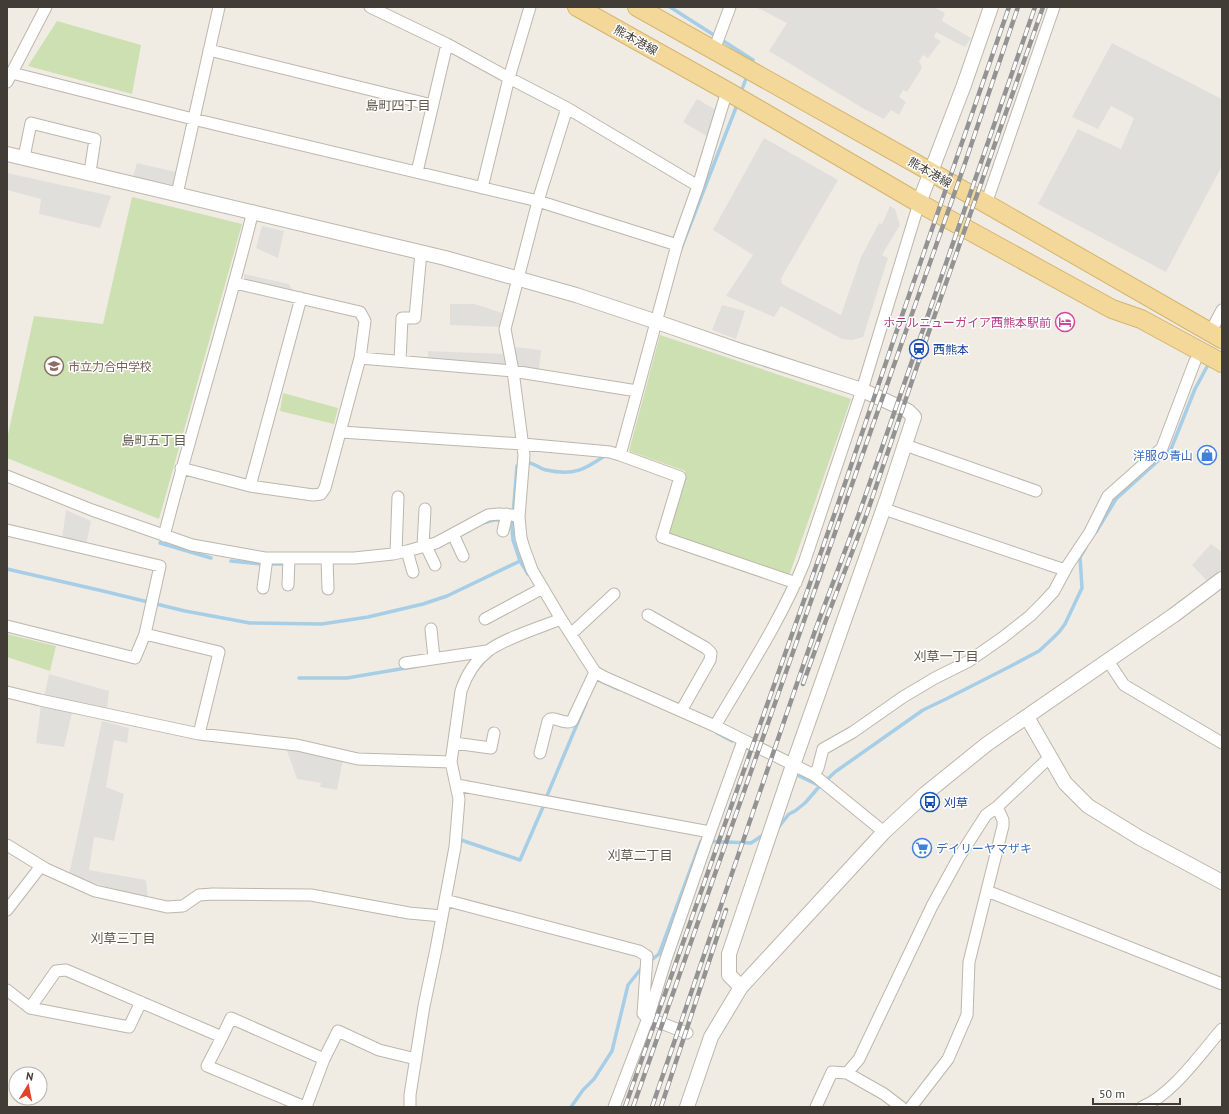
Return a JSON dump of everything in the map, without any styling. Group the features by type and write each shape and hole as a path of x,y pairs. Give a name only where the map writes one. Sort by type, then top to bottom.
{"main road":[{"name":"熊本港線","path":"577,7 727,91 919,203 1112,309 1141,319 1222,363"},
{"name":"熊本港線","path":"637,7 931,172 1216,336"},
{"name":"熊本港線","path":"1112,309 1134,327 1222,376"}],"street":[{"path":"46,7 10,77 538,201 677,246"},
{"path":"177,194 219,7"},
{"path":"370,7 447,44 567,108 698,186"},
{"path":"482,188 509,78 530,7"},
{"path":"714,50 730,7"},
{"path":"715,726 775,624 796,583 804,563 862,390 919,203 964,85 991,7"},
{"path":"986,204 1054,7"},
{"path":"417,172 447,44"},
{"path":"209,50 432,104"},
{"path":"620,455 677,246 698,186 727,91"},
{"path":"567,108 538,201 505,329 513,371 524,455 519,517 521,538 532,570 595,672 715,726 814,776 884,832"},
{"path":"24,158 31,123 96,139 90,172"},
{"path":"7,154 90,172 422,252 576,295 862,390 908,411 914,417 884,509 793,765 729,954 729,975 740,987"},
{"path":"164,536 181,468 235,283 253,211"},
{"path":"400,361 402,318 415,318 422,252"},
{"path":"181,468 250,486 313,495 321,494 325,488 360,358 365,321 360,312 235,283"},
{"path":"250,486 301,298"},
{"path":"1216,336 1222,310"},
{"path":"360,358 513,371 637,391"},
{"path":"814,776 818,768 823,749 853,732 903,697 935,678 969,661 1002,638 1030,616 1043,603 1054,591 1065,570 1090,532 1108,496 1162,448 1195,361"},
{"path":"341,432 523,444 610,452 620,455 680,477 662,537 796,583"},
{"path":"905,445 1036,491"},
{"path":"7,476 92,510 192,545 267,558 354,558 402,552 425,546 453,534 488,515 508,514 519,517"},
{"path":"398,497 402,552 413,572"},
{"path":"425,509 425,546 435,565"},
{"path":"884,509 1065,570"},
{"path":"502,531 508,514"},
{"path":"7,530 160,566 145,634 135,658 7,626"},
{"path":"453,534 463,556"},
{"path":"263,588 267,558"},
{"path":"288,585 289,558"},
{"path":"327,558 328,590"},
{"path":"687,1107 711,1037 740,987 884,832 925,794 987,744 1174,615 1222,579"},
{"path":"485,619 543,588"},
{"path":"571,634 614,594"},
{"path":"648,615 706,648 712,653 710,660 681,711"},
{"path":"405,663 487,651 509,640 561,619"},
{"path":"431,630 434,658"},
{"path":"145,634 219,652 200,734"},
{"path":"410,1107 410,1095 424,1006 455,847 459,799 451,762 458,703 465,680 487,651"},
{"path":"1108,661 1124,685 1222,743"},
{"path":"540,753 548,721 554,718 566,722 572,721 595,672"},
{"path":"7,692 200,734 297,745 358,759 451,762"},
{"path":"1027,717 1065,783 1088,806 1140,838 1222,882"},
{"path":"454,743 491,748 494,733"},
{"path":"614,1107 648,1018 666,958 743,741"},
{"path":"846,1073 858,1059 932,906 959,857 986,815 997,807 1050,757"},
{"path":"457,785 710,832"},
{"path":"911,1107 948,1059 967,1016 969,962 1003,826 1003,820 997,807"},
{"path":"7,845 41,866 95,891 167,907 183,906 199,895 312,895 409,912 442,916"},
{"path":"7,910 41,866"},
{"path":"987,891 1222,984"},
{"path":"445,900 639,951 647,956 642,1014 648,1018 687,1033"},
{"path":"30,1008 56,971 66,970 222,1037"},
{"path":"7,990 30,1008 129,1027 141,1002"},
{"path":"324,1059 231,1018 207,1066 305,1107 324,1059 338,1031 379,1050 416,1059"},
{"path":"1142,1107 1149,1104 1172,1087 1222,1029"},
{"path":"816,1107 832,1072 846,1073 884,1094 901,1107"}],"green space":[{"path":"57,21 141,45 132,94 28,66"},
{"path":"132,197 242,224 159,519 7,458 7,439 34,316 103,324"},
{"path":"660,335 851,399 789,576 665,535 685,471 629,451"},
{"path":"283,393 338,408 334,424 280,411"},
{"path":"7,634 56,646 50,671 7,657"}],"shaded area":[{"path":"756,7 934,7 945,13 942,21 971,38 965,47 936,32 934,37 941,41 928,58 923,55 919,61 922,68 907,92 903,90 899,97 906,102 899,115 891,110 884,119 864,109 769,51 787,23"},
{"path":"1112,43 1222,99 1222,166 1166,272 1038,204 1078,129 1121,149 1134,118 1111,106 1098,129 1072,117"},
{"path":"697,99 716,110 708,137 683,122"},
{"path":"764,138 838,180 781,279 782,284 841,315 861,257 879,223 882,224 890,206 895,209 900,225 882,255 888,258 863,337 852,340 842,339 781,306 774,317 726,296 753,255 713,230"},
{"path":"137,163 176,172 174,185 133,177"},
{"path":"7,173 111,196 100,228 39,214 41,199 7,190"},
{"path":"262,226 284,231 278,258 256,248"},
{"path":"244,274 289,284 293,291 244,281"},
{"path":"450,304 475,304 502,313 499,327 450,325"},
{"path":"722,305 745,311 736,339 712,330"},
{"path":"514,347 541,350 539,369 518,365"},
{"path":"428,351 503,354 506,370 428,359"},
{"path":"66,510 91,521 86,546 62,539"},
{"path":"1211,544 1222,552 1222,571 1208,582 1192,565"},
{"path":"49,674 109,691 107,710 44,697"},
{"path":"41,705 72,713 64,747 36,743"},
{"path":"102,721 129,728 127,743 114,740 106,787 124,794 114,841 94,837 89,870 146,880 148,900 69,875"},
{"path":"286,748 343,759 337,790 320,787 321,783 297,779"}],"waterway":[{"path":"670,7 753,60 751,64"},
{"path":"741,92 747,76"},
{"path":"680,251 737,105"},
{"path":"1096,532 1116,499 1171,449 1195,389 1209,363"},
{"path":"7,569 185,611 250,623 322,624 368,617 423,604 447,596 520,561 513,540 512,527 517,466 529,463 546,470 571,472 585,468 606,455"},
{"path":"483,523 499,520"},
{"path":"160,543 211,558"},
{"path":"777,829 789,814 805,803 835,772 923,710 1039,651 1059,632 1065,624 1082,588 1080,557 1086,547"},
{"path":"231,561 261,564"},
{"path":"520,561 528,574"},
{"path":"270,564 286,564"},
{"path":"299,678 347,678 418,666"},
{"path":"596,679 618,689"},
{"path":"546,798 586,703"},
{"path":"717,733 732,741"},
{"path":"799,776 820,786"},
{"path":"461,840 520,860 543,807"},
{"path":"649,962 659,954 701,841 751,843 766,833"},
{"path":"571,1107 583,1090 594,1079 612,1051 628,985 644,965"}],"railway":[{"path":"625,1107 838,504 1009,7"},
{"path":"633,1107 964,166 1018,7"},
{"path":"652,1107 816,628 860,511 1035,7"},
{"path":"803,684 866,516 1043,7"},
{"path":"661,1107 726,910"}],"place":[{"name":"ホテルニューガイア西熊本駅前","path":"1065,322"},
{"name":"西熊本","path":"919,349"},
{"name":"市立力合中学校","path":"54,366"},
{"name":"洋服の青山","path":"1207,455"},
{"name":"刈草","path":"930,802"},
{"name":"デイリーヤマザキ","path":"922,848"}],"district":[{"name":"島町四丁目","path":"398,105"},
{"name":"島町五丁目","path":"154,440"},
{"name":"刈草一丁目","path":"946,656"},
{"name":"刈草二丁目","path":"640,855"},
{"name":"刈草三丁目","path":"123,938"}]}
